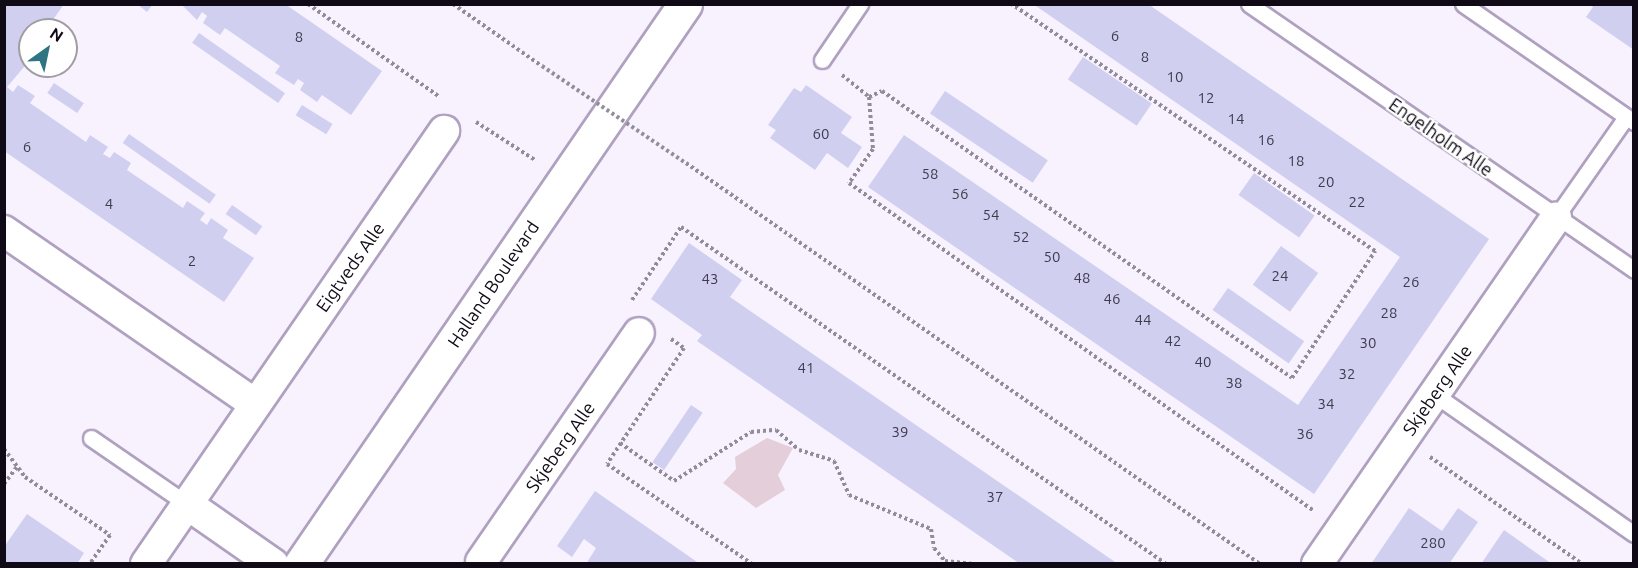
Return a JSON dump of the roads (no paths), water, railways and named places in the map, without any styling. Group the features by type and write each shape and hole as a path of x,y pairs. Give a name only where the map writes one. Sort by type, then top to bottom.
{"street":[{"name":"Halland Boulevard","path":"301,564 685,4"},
{"name":"Eigtveds Alle","path":"146,564 444,131"},
{"name":"Skjeberg Alle","path":"1317,564 1557,217"},
{"path":"4,231 255,404"},
{"name":"Skjeberg Alle","path":"482,563 633,321"},
{"path":"187,504 273,564"}],"lane":[{"path":"822,60 861,4"},
{"name":"Engelholm Alle","path":"1249,4 1634,270"},
{"path":"1463,4 1630,119 1557,217"},
{"path":"1434,394 1634,534"},
{"path":"90,438 187,504"}]}
